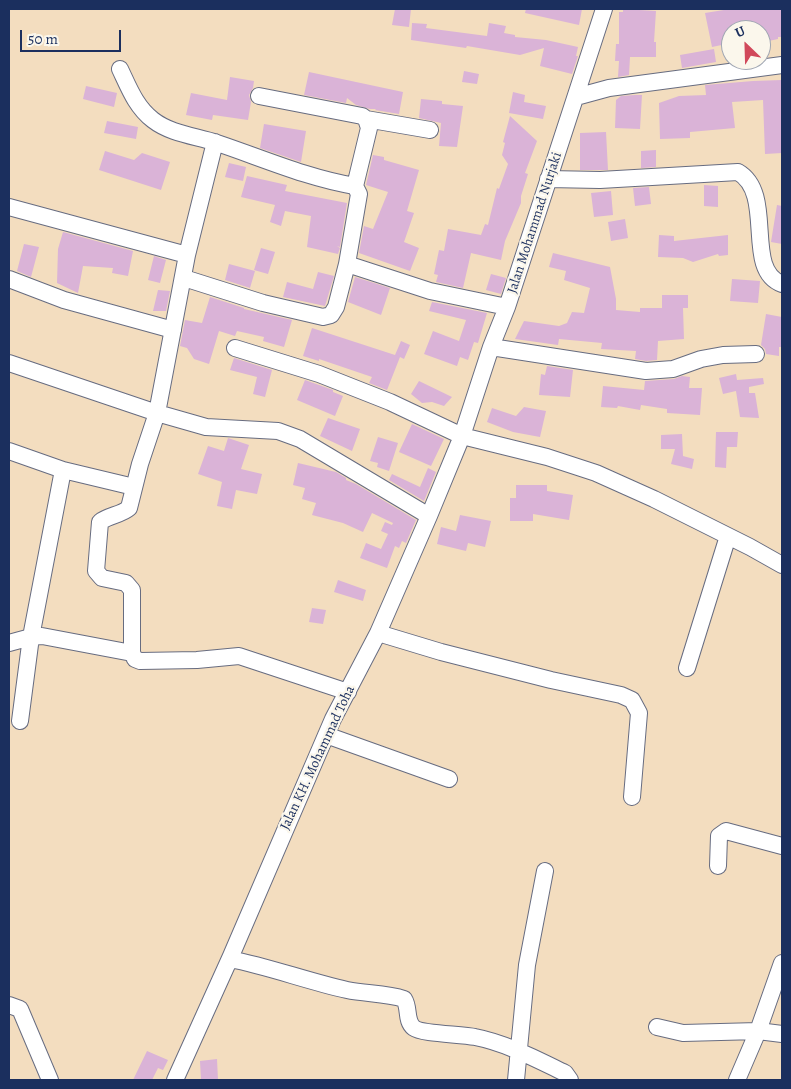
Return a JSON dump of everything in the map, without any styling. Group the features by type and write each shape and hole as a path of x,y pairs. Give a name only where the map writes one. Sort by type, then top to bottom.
{"street":[{"name":"Jalan Mohammad Nurjaki","path":"462,436 491,347 507,308 604,9"},
{"path":"576,97 609,88 782,65"},
{"path":"120,69 134,100 153,120 178,132 215,142 340,184 354,186"},
{"path":"585,69 609,88"},
{"path":"259,96 362,116 366,119 430,130"},
{"path":"184,278 263,303 323,317 331,315 336,307 347,264 359,194 354,186 369,128 366,119"},
{"path":"215,142 187,255 157,412 132,497 125,512 105,518 100,522 96,571 102,578 126,583 132,590 132,653 140,661 197,660 239,656 348,692"},
{"path":"548,179 600,180 738,172 745,175 752,186 759,218 764,265 769,276 782,284"},
{"path":"9,207 187,255"},
{"path":"347,264 430,291 507,308"},
{"path":"9,279 64,300 173,330"},
{"path":"491,347 646,371 673,369 716,356 756,354"},
{"path":"235,348 319,374 390,402 462,436 547,456 596,473 654,499 782,565"},
{"path":"9,363 157,412 206,426 278,432 300,439 429,516"},
{"name":"Jalan KH. Mohammad Toha","path":"176,1080 333,719 378,634 462,436"},
{"path":"9,451 132,497"},
{"path":"20,721 63,470"},
{"path":"687,668 728,536"},
{"path":"378,634 551,680 621,695 632,700 639,713 632,797"},
{"path":"9,643 36,636 132,653"},
{"path":"326,735 449,779"},
{"path":"718,866 719,836 726,831 782,846"},
{"path":"516,1080 527,965 545,871"},
{"path":"230,959 279,970 349,990 404,1000 408,1004 409,1019 414,1029 423,1032 474,1037 498,1043 565,1073 570,1080"},
{"path":"737,1080 758,1031 782,963"},
{"path":"9,1004 20,1009 50,1080"},
{"path":"657,1027 683,1033 758,1031 782,1034"}],"building":[{"path":"395,9 411,9 409,27 392,25"},
{"path":"526,9 582,9 579,25 525,13"},
{"path":"623,9 656,11 654,42 656,42 656,57 630,57 629,75 618,77 619,61 615,61 616,44 619,44 619,12 623,12"},
{"path":"730,9 782,9 782,37 771,40 771,20 721,20 721,45 712,47 705,13"},
{"path":"412,23 427,24 426,28 487,36 489,23 506,26 504,33 515,35 515,37 546,40 578,47 576,56 578,56 572,74 540,66 544,48 520,55 467,46 466,48 411,40"},
{"path":"714,49 716,62 682,68 680,55"},
{"path":"464,71 479,74 477,84 462,82"},
{"path":"309,72 403,92 399,114 356,105 347,98 346,103 304,95"},
{"path":"230,77 254,81 249,95 251,102 248,120 213,115 212,120 186,115 191,93 227,100"},
{"path":"782,80 782,153 765,154 763,100 732,102 735,128 690,132 690,138 660,139 659,103 679,96 706,95 705,85"},
{"path":"86,86 117,93 114,107 83,99"},
{"path":"513,92 525,95 524,102 546,106 543,119 509,113"},
{"path":"642,95 640,129 615,128 616,100 621,96"},
{"path":"421,99 463,106 457,147 439,146 441,123 419,118"},
{"path":"510,116 537,141 525,173 528,174 521,196 521,203 505,241 501,260 471,253 463,288 436,282 438,275 434,274 439,250 444,251 448,229 481,235 485,224 488,225 497,188 499,189 508,164 502,155 505,143 503,142"},
{"path":"107,121 138,127 136,139 104,133"},
{"path":"264,124 306,131 301,162 260,148"},
{"path":"606,132 608,170 580,170 580,133"},
{"path":"656,150 656,167 641,168 641,151"},
{"path":"105,151 134,160 142,153 170,162 161,190 99,170"},
{"path":"373,155 384,157 384,160 419,170 407,211 414,213 404,242 419,248 410,271 359,253 364,226 373,229 388,192 366,185"},
{"path":"229,163 246,167 243,181 225,177"},
{"path":"247,176 287,185 285,191 347,203 340,247 337,246 340,248 338,254 307,247 311,216 285,211 281,226 270,222 275,205 241,197"},
{"path":"704,185 718,186 718,207 704,206"},
{"path":"649,187 651,204 635,206 633,188"},
{"path":"611,191 613,215 594,217 591,193"},
{"path":"777,205 782,206 782,244 771,242"},
{"path":"625,219 628,238 611,241 608,222"},
{"path":"63,232 133,251 128,276 112,273 113,268 83,266 78,293 57,283 58,249"},
{"path":"659,235 674,236 674,241 728,235 728,255 719,256 718,254 693,262 683,258 658,257"},
{"path":"24,244 39,247 31,277 17,271"},
{"path":"261,248 275,252 268,274 254,270"},
{"path":"553,253 610,267 616,299 616,310 640,312 640,308 662,308 662,295 688,295 688,308 683,308 684,339 658,341 657,360 646,361 635,359 636,351 601,349 602,343 559,339 558,345 515,339 524,321 559,326 567,323 572,312 584,313 590,288 564,280 566,271 549,267"},
{"path":"154,256 166,260 160,283 148,280"},
{"path":"229,264 255,271 250,288 225,280"},
{"path":"318,272 334,276 325,306 283,297 287,282 313,289"},
{"path":"491,274 506,278 501,294 486,290"},
{"path":"355,277 390,288 381,315 348,302"},
{"path":"732,279 760,281 758,303 730,301"},
{"path":"158,290 170,291 166,311 153,311"},
{"path":"210,297 244,309 292,320 284,347 263,341 264,337 237,331 235,336 219,331 209,364 194,359 187,348 180,346 185,320 202,323"},
{"path":"432,302 487,313 478,343 474,342 468,360 460,357 457,366 424,354 433,331 459,341 466,320 429,311"},
{"path":"766,314 782,317 782,347 779,347 779,356 766,354 765,349 761,345"},
{"path":"312,328 395,355 401,341 410,345 404,359 400,357 387,390 369,383 372,377 319,359 319,361 303,356"},
{"path":"234,358 272,370 265,397 253,394 257,377 230,370"},
{"path":"547,366 573,370 570,397 539,395 541,374 545,375"},
{"path":"736,374 737,380 763,378 764,384 749,387 749,393 755,393 759,418 740,417 736,391 723,394 719,378"},
{"path":"682,376 690,377 689,388 702,388 700,415 667,413 667,409 641,405 640,410 618,406 617,408 601,407 603,386 644,390 645,381 674,379"},
{"path":"305,380 333,390 333,392 343,396 335,416 297,400"},
{"path":"419,381 452,397 444,406 432,402 422,403 411,394"},
{"path":"524,407 546,411 540,437 513,432 487,422 492,408 516,416"},
{"path":"328,418 360,429 352,451 320,436"},
{"path":"412,424 444,439 431,466 399,452"},
{"path":"716,432 738,432 737,447 727,447 726,468 715,467"},
{"path":"682,434 683,456 694,459 692,469 671,464 675,449 661,449 661,435"},
{"path":"378,437 398,443 389,471 377,467 378,463 370,461"},
{"path":"228,438 249,445 241,469 262,474 257,494 236,490 232,509 217,506 222,482 198,474 208,446 224,451"},
{"path":"298,463 336,472 346,478 346,480 416,520 406,543 402,541 399,548 395,546 387,568 360,558 366,543 381,549 388,534 381,531 385,522 392,525 393,523 372,513 363,532 343,523 312,515 316,503 302,499 305,488 293,485"},
{"path":"428,468 436,472 424,501 389,480 392,474 420,487"},
{"path":"516,485 547,485 547,491 573,495 569,520 533,514 533,521 510,521 510,498 516,498"},
{"path":"460,515 491,521 485,547 468,543 466,551 437,544 441,527 456,531"},
{"path":"338,580 366,590 363,601 334,592"},
{"path":"312,608 326,610 323,624 309,622"},
{"path":"147,1051 168,1060 163,1070 158,1068 152,1080 133,1080"},
{"path":"217,1059 218,1080 201,1080 200,1061"}]}
